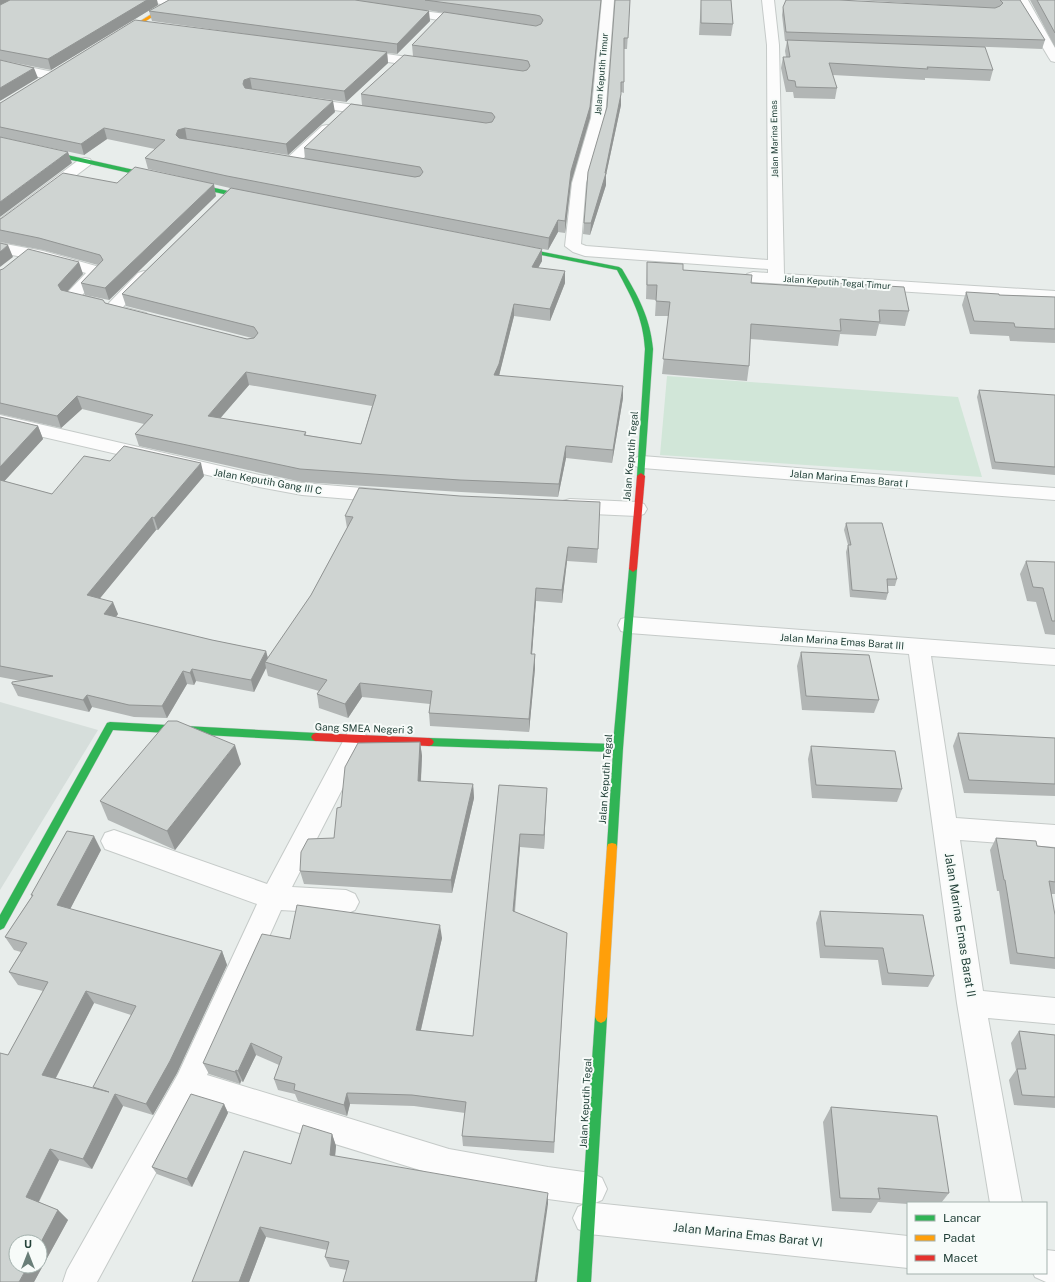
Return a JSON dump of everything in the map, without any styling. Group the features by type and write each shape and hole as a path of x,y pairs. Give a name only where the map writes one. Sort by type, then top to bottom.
{"main road":[{"path":"111,41 175,1"},
{"path":"39,84 56,74"},
{"path":"0,142 85,162 223,199 266,201"},
{"path":"506,247 632,270"},
{"name":"Jalan Keputih Tegal","path":"584,1282 618,748 642,462 649,349 646,322 640,306 632,270"},
{"name":"Gang SMEA Negeri 3","path":"0,925 110,726 356,739 618,748"}],"street":[{"path":"154,0 175,1"},
{"name":"Jalan Marina Emas","path":"771,0 776,272"},
{"path":"1022,0 1024,6 1049,38 1055,58"},
{"name":"Jalan Keputih Timur","path":"603,2 598,118 579,183 572,242 575,247 582,250 612,254"},
{"path":"387,9 481,22"},
{"path":"432,28 442,17"},
{"path":"137,25 155,28"},
{"path":"773,45 788,46"},
{"path":"387,73 412,50"},
{"path":"348,53 439,65"},
{"path":"0,65 56,74"},
{"path":"290,162 363,96"},
{"path":"290,99 388,114"},
{"path":"276,160 306,165"},
{"path":"0,226 85,162"},
{"path":"0,248 97,271 71,298 115,308 117,311 154,320"},
{"path":"11,267 28,254"},
{"path":"612,254 776,272"},
{"path":"612,254 632,270"},
{"path":"115,308 117,302 156,264"},
{"name":"Jalan Keputih Tegal Timur","path":"632,270 776,272 1055,296"},
{"name":"Jalan Keputih Gang III C","path":"0,421 259,481 302,489 406,497"},
{"name":"Jalan Marina Emas Barat I","path":"642,462 1055,494"},
{"path":"554,505 637,509"},
{"name":"Jalan Marina Emas Barat III","path":"629,625 1055,657"},
{"name":"Jalan Marina Emas Barat II","path":"919,647 971,1003 1006,1202"},
{"path":"79,1282 188,1084 273,898 356,739"},
{"path":"945,828 1055,836"},
{"path":"114,841 273,898 346,902"},
{"path":"971,1003 1055,1012"},
{"name":"Jalan Marina Emas Barat VI","path":"188,1084 449,1164 548,1183 590,1203 907,1252"}],"shaded area":[{"path":"0,702 98,730 0,890"}],"green space":[{"path":"667,376 958,397 982,477 660,455"}],"building":[{"path":"10,0 147,0 48,59 0,50 0,5"},
{"path":"169,0 355,0 429,11 397,44 149,11"},
{"path":"425,0 601,0 590,107 571,171 565,221 558,220 549,238 227,176 145,158 165,140 104,128 81,144 0,127 0,103 135,20 387,52 344,91 250,78 244,80 243,84 245,88 333,101 286,144 185,128 178,130 176,135 179,138 415,177 420,176 423,172 420,167 304,148 351,104 486,123 492,122 495,117 492,113 361,94 404,55 523,71 527,70 530,66 528,61 523,60 412,45 444,12 536,26 541,24 543,20 540,16 536,15"},
{"path":"615,0 630,0 628,38 624,38 624,82 621,82 621,94 606,173 591,223 584,223 588,172 607,107"},
{"path":"701,0 731,0 733,24 701,23"},
{"path":"786,0 839,0 995,8 1003,3 1000,0 1020,0 1045,40 786,32 783,7"},
{"path":"1037,0 1055,0 1055,33"},
{"path":"787,40 985,47 993,70 927,67 928,69 829,63 837,88 796,87 795,81 788,80 783,57 790,57"},
{"path":"0,60 34,68 0,88"},
{"path":"0,137 68,152 0,202"},
{"path":"135,167 214,184 105,288 81,283 103,260 100,255 39,238 0,230 0,219 63,173 117,183"},
{"path":"231,188 542,249 532,267 565,271 550,309 514,304 499,364 494,375 623,386 613,450 566,446 559,484 460,480 300,469 135,434 153,415 77,396 57,416 0,403 0,270 28,249 79,262 58,285 61,290 103,300 105,303 247,339 254,338 258,333 254,327 122,294","holes":["246,372 376,395 361,444 304,435 306,432 208,416"]},
{"path":"0,243 8,245 0,252"},
{"path":"647,262 683,264 683,270 752,275 751,283 816,287 816,282 904,287 909,311 879,310 880,322 840,319 841,331 751,324 749,366 663,359 670,302 656,301 657,285 647,285"},
{"path":"966,292 1055,297 1055,329 1015,327 1014,323 974,321"},
{"path":"979,390 1055,395 1055,467 995,462"},
{"path":"0,417 38,426 0,467"},
{"path":"124,446 201,463 154,518 152,517 87,595 113,602 104,614 212,640 266,651 251,680 192,669 190,673 183,671 162,706 129,705 87,695 83,700 12,684 12,682 53,676 0,666 0,480 52,494 84,456 110,461"},
{"path":"359,488 460,496 600,502 598,549 568,547 562,590 536,588 531,654 535,654 529,719 429,713 432,691 360,683 345,704 317,694 327,680 265,662 311,595 353,517 345,516"},
{"path":"846,523 882,523 897,579 887,579 888,593 852,590 848,545 851,545"},
{"path":"1026,561 1055,562 1055,621 1052,621 1043,588 1033,587"},
{"path":"801,652 869,655 879,700 806,696"},
{"path":"168,721 177,721 235,745 167,831 100,801"},
{"path":"958,733 1055,738 1055,784 969,780"},
{"path":"420,742 418,781 473,784 451,880 300,871 301,852 308,839 334,838 337,808 341,807 345,767 358,743"},
{"path":"811,746 895,751 902,789 816,785"},
{"path":"499,785 547,788 544,835 520,834 513,911 567,933 554,1142 462,1136 466,1102 412,1095 347,1093 344,1105 294,1090 295,1084 274,1079 282,1057 251,1043 238,1071 236,1070 235,1072 203,1063 262,934 290,939 297,905 440,925 416,1030 473,1036"},
{"path":"67,831 94,836 57,905 222,951 170,1061 146,1104 115,1094 83,1159 50,1149 26,1197 58,1210 45,1234 8,1234 8,1274 24,1274 19,1282 0,1282 0,1053 8,1055 48,982 9,972 27,943 5,937 33,895 31,895","holes":["86,991 136,1006 93,1087 109,1092 42,1075"]},
{"path":"996,838 1036,841 1037,846 1055,848 1055,882 1049,881 1055,915 1055,958 1017,953 1005,880"},
{"path":"820,911 923,915 934,976 888,973 883,948 825,946"},
{"path":"1019,1031 1055,1035 1055,1097 1022,1095 1017,1069 1026,1069"},
{"path":"191,1094 224,1104 187,1179 152,1167"},
{"path":"831,1107 937,1116 949,1193 878,1188 880,1199 840,1198"},
{"path":"303,1125 332,1134 330,1155 548,1193 535,1282 343,1282 349,1261 325,1257 329,1242 260,1227 239,1282 192,1282 244,1151 291,1164"}],"traffic: fast":[{"path":"0,142 255,199"},
{"path":"513,248 619,269 640,307 648,336 649,349 641,476"},
{"path":"612,847 618,748 633,569"},
{"path":"0,925 110,726 316,737"},
{"path":"429,742 618,748"},
{"path":"584,1282 601,1017"}],"traffic: slow":[{"path":"117,37 177,0"},
{"path":"601,1017 612,847"}],"traffic: jam":[{"path":"633,569 641,476"},
{"path":"316,737 429,742"}]}
